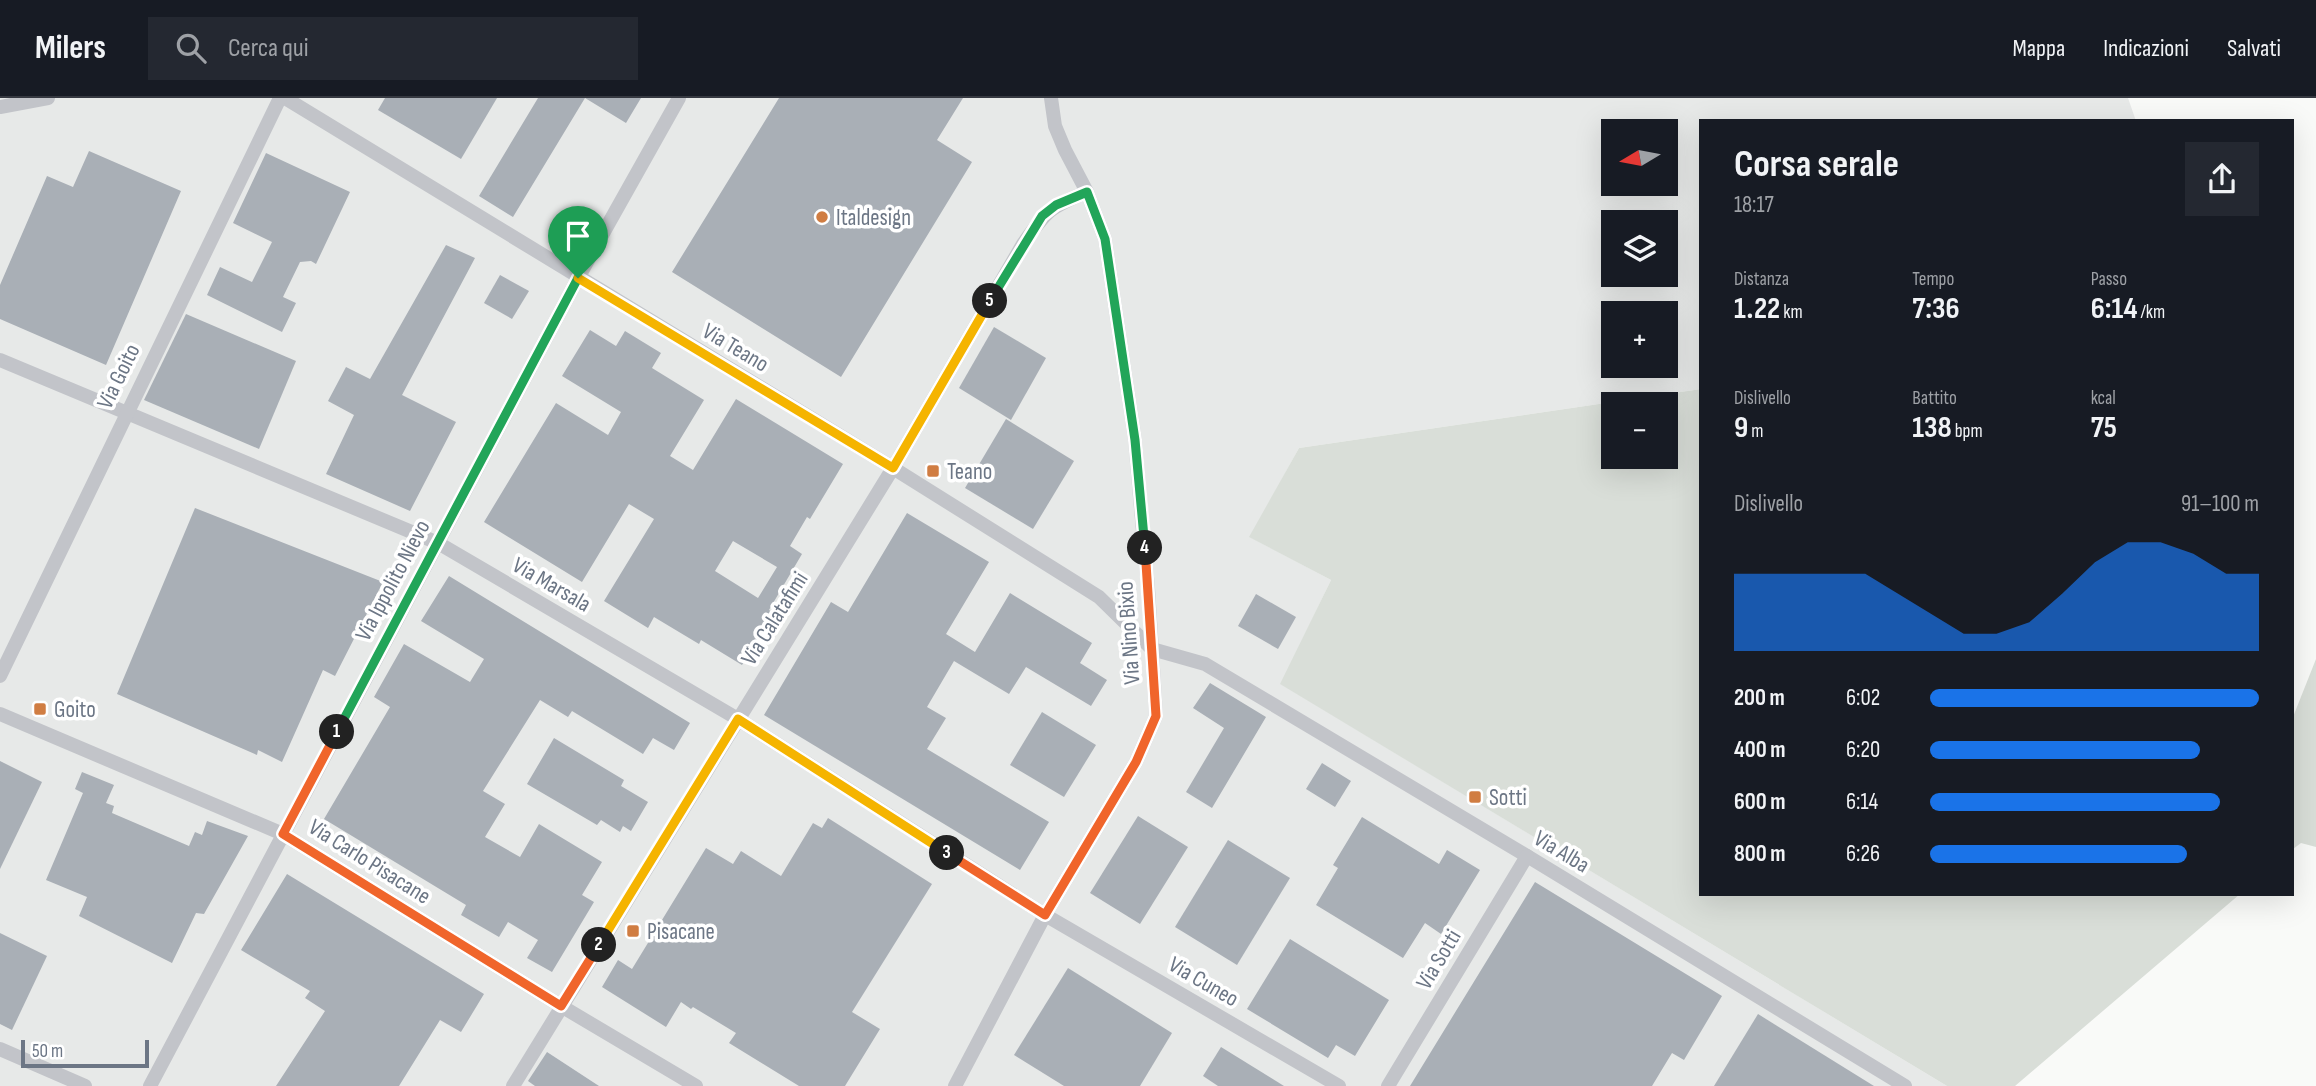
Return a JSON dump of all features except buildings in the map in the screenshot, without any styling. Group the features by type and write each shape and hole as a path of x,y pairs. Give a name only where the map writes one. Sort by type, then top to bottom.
{"street":[{"path":"0,107 48,98"},
{"name":"Via Goito","path":"0,676 280,98"},
{"name":"Via Teano","path":"285,98 1100,597 1152,649"},
{"name":"Via Ippolito Nievo","path":"150,1086 578,278 679,98"},
{"name":"Via Nino Bixio","path":"955,1086 1045,915 1136,762 1156,716 1135,440 1105,239 1087,192 1055,126 1051,98"},
{"name":"Via Calatafimi","path":"513,1086 893,468 1042,216 1056,205 1087,192"},
{"name":"Via Marsala","path":"0,359 438,543 738,719 1045,915"},
{"name":"Via Alba","path":"1152,649 1205,664 1905,1086"},
{"name":"Via Carlo Pisacane","path":"0,714 283,834 696,1086"},
{"name":"Via Sotti","path":"1388,1086 1527,856"},
{"name":"Via Cuneo","path":"1045,915 1339,1086"},
{"path":"0,1049 85,1086"}],"shaded area":[{"path":"0,98 2128,98 2135,119 1699,119 1699,389 1678,392 1601,392 1601,404 1299,448 1250,537 1331,580 1281,684 1947,1086 0,1086"},
{"path":"1699,389 1699,896 2238,896 2015,1086 1947,1086 1280,684 1331,580 1249,537 1299,448 1601,404 1601,469 1678,469 1678,392"},
{"path":"2316,659 2316,847 2301,843 2294,848 2294,714"}],"place":[{"name":"Italdesign","path":"822,217"},
{"name":"Teano","path":"933,471"},
{"name":"Goito","path":"40,709"},
{"name":"Sotti","path":"1475,797"},
{"name":"Pisacane","path":"633,931"}],"route":[{"path":"1087,192 1105,239 1135,440 1156,716 1136,762 1045,915 738,719 561,1006 283,834 578,278 893,468 1042,216 1056,205 1087,192"}]}
